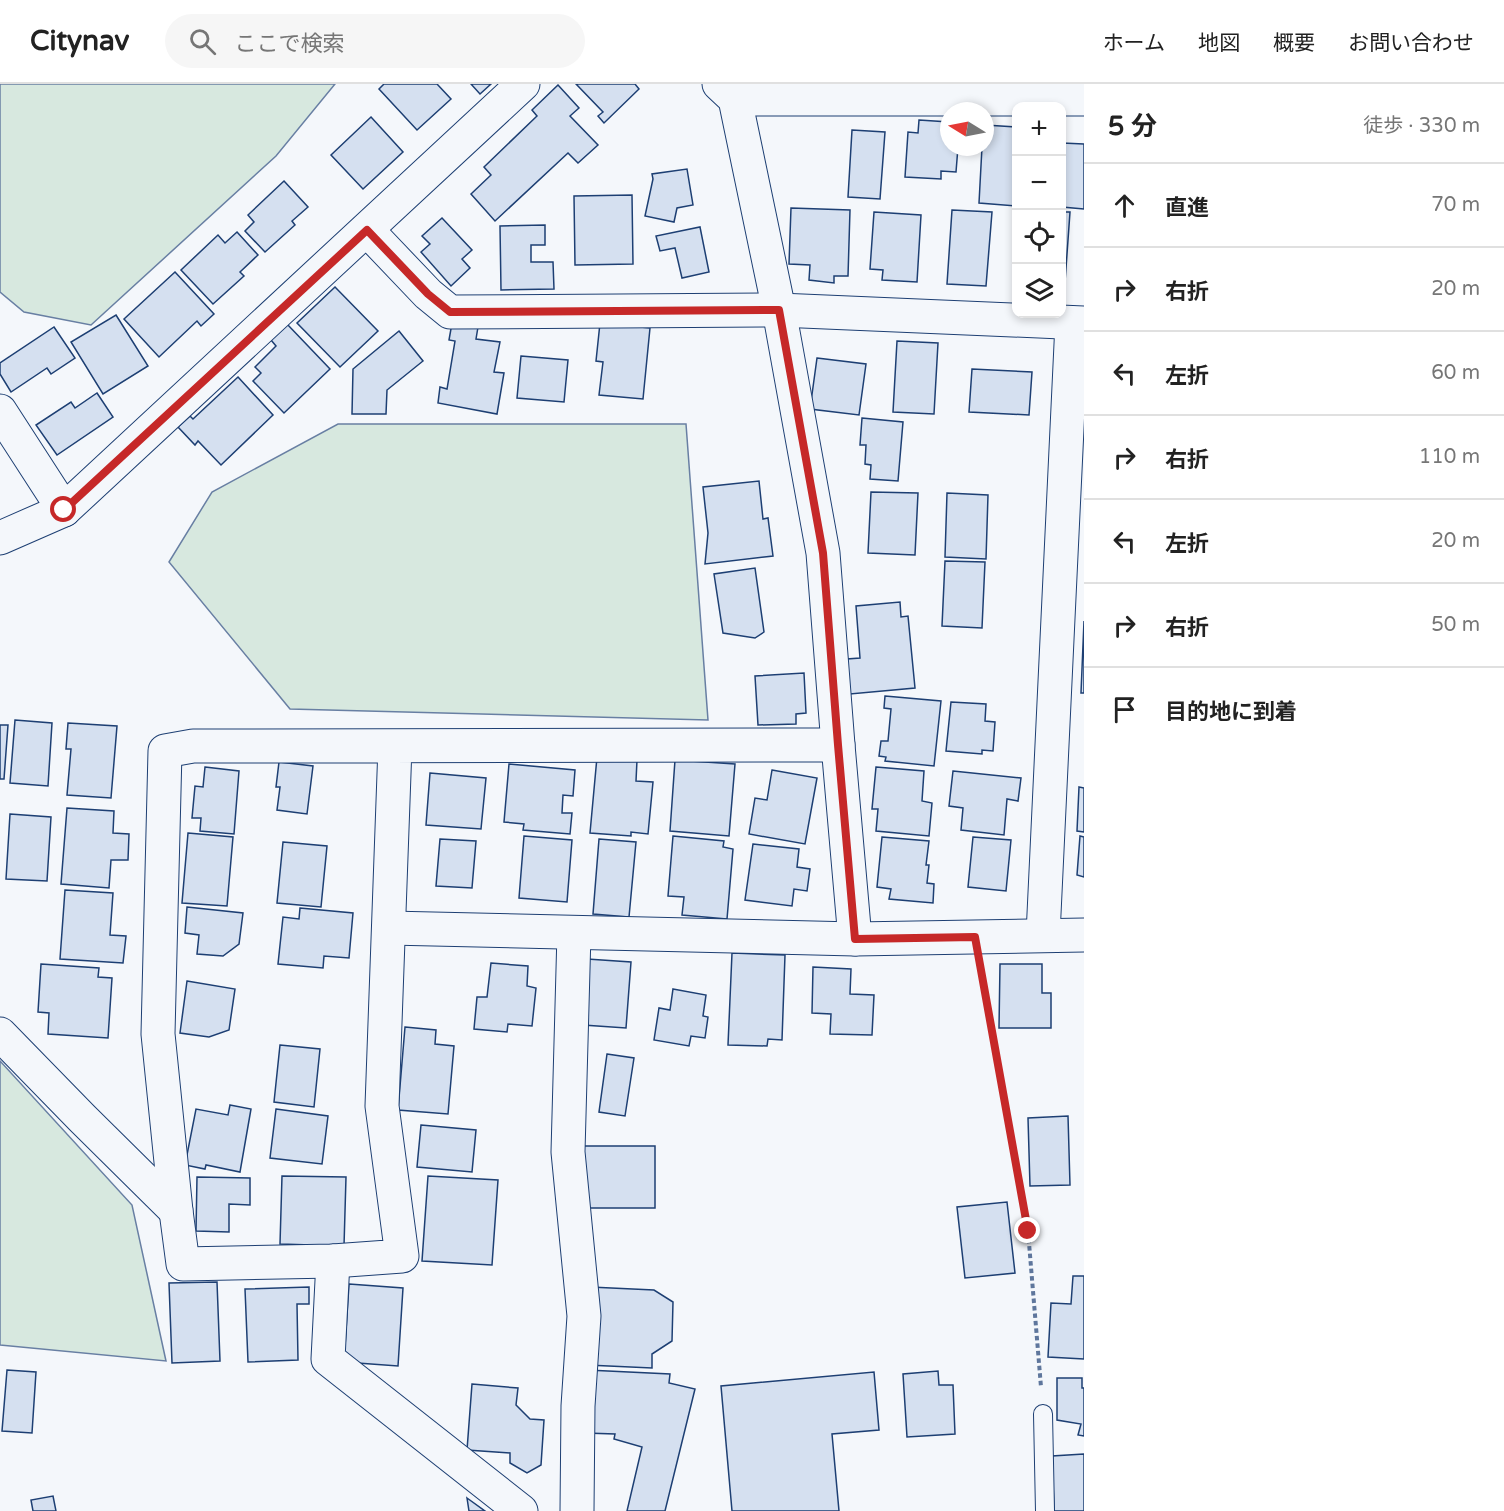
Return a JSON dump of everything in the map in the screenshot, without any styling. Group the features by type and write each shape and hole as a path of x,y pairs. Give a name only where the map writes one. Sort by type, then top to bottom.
{"street":[{"path":"0,538 64,510 523,84"},
{"path":"855,939 823,553 779,310 727,92 1084,99"},
{"path":"367,230 428,294 450,312 779,310 1078,323 1043,936"},
{"path":"0,411 64,510"},
{"path":"395,746 382,1106 402,1256 333,1261 183,1264 158,1034 165,751 193,746 838,745"},
{"path":"389,928 855,939 1084,935"},
{"path":"574,933 568,1152 584,1316 578,1406 577,1511"},
{"path":"0,1034 176,1211"},
{"path":"333,1261 328,1359 521,1511"}],"lane":[{"path":"1043,1414 1045,1511"}],"path":[{"path":"975,937 1028,1231 1043,1414"}],"shaded area":[{"path":"0,84 335,84 276,156 91,325 24,312 0,292"},
{"path":"338,424 686,424 708,720 290,709 169,562 212,492"},
{"path":"0,1061 132,1205 166,1361 0,1345"}],"building":[{"path":"384,84 437,84 451,99 417,130 379,89"},
{"path":"471,84 491,84 480,94"},
{"path":"576,84 635,84 639,89 604,123 598,116 603,112"},
{"path":"558,85 579,108 570,116 598,145 578,163 568,153 495,221 471,194 491,175 484,167 537,116 532,110"},
{"path":"371,117 403,152 363,189 331,155"},
{"path":"919,120 940,121 940,156 957,156 956,172 941,171 941,179 905,177 908,132 918,133"},
{"path":"994,126 1012,127 1012,206 979,203 982,156 994,156"},
{"path":"852,130 885,132 880,199 848,197"},
{"path":"1066,143 1084,144 1084,209 1066,207"},
{"path":"687,169 693,205 677,208 674,222 645,216 653,179 652,174"},
{"path":"284,181 308,207 292,221 295,225 265,252 245,231 254,222 248,215"},
{"path":"632,195 633,264 575,265 574,196"},
{"path":"791,208 850,210 848,276 834,276 834,283 809,280 810,265 789,264"},
{"path":"952,210 992,212 986,286 947,284"},
{"path":"874,212 921,215 917,282 882,280 883,270 870,269"},
{"path":"1066,212 1070,212 1066,268"},
{"path":"442,218 472,250 462,259 470,268 451,286 421,252 430,244 422,236"},
{"path":"545,225 545,245 531,245 531,262 553,262 554,289 501,290 500,226"},
{"path":"700,227 709,272 682,278 675,248 660,251 656,236"},
{"path":"237,232 258,255 240,272 244,276 213,304 181,270 218,235 225,243"},
{"path":"175,272 214,314 201,326 197,321 159,357 124,319"},
{"path":"335,287 378,331 340,367 297,323"},
{"path":"116,315 148,366 103,394 71,342"},
{"path":"452,323 478,327 476,339 500,342 494,372 504,373 497,414 438,403 440,387 447,389 455,341 449,340"},
{"path":"600,323 650,328 643,399 599,395 603,362 596,361"},
{"path":"287,324 330,369 284,413 253,381 261,373 255,367 276,346 271,340"},
{"path":"54,327 75,358 51,374 47,368 11,392 0,374 0,363"},
{"path":"399,331 423,361 387,390 386,414 352,414 353,369"},
{"path":"897,341 938,343 934,414 893,412"},
{"path":"521,356 568,360 564,402 517,398"},
{"path":"817,358 866,364 859,415 810,409"},
{"path":"972,369 1032,372 1029,415 969,412"},
{"path":"238,377 273,415 221,465 198,441 195,445 178,427 190,416 193,419"},
{"path":"97,393 113,417 57,455 36,425 71,402 75,408"},
{"path":"862,418 903,422 898,481 870,479 871,465 865,464 866,445 860,445"},
{"path":"759,481 763,519 768,518 773,556 705,564 708,533 703,487"},
{"path":"871,492 918,493 915,555 868,553"},
{"path":"947,493 988,495 986,559 945,557"},
{"path":"945,561 985,562 982,628 942,626"},
{"path":"755,568 764,632 755,638 723,633 714,574"},
{"path":"900,602 901,617 908,616 915,688 850,694 847,659 860,658 856,606"},
{"path":"1084,621 1084,693 1081,693"},
{"path":"804,673 806,713 796,714 796,724 758,725 755,676"},
{"path":"885,696 941,701 934,766 885,761 886,757 879,756 881,741 888,741 891,709 884,708"},
{"path":"951,702 986,704 985,721 995,722 993,751 982,750 982,754 946,751"},
{"path":"15,720 52,723 48,786 10,783"},
{"path":"68,723 117,726 111,798 67,795 71,749 66,749"},
{"path":"0,725 8,725 4,779 0,779"},
{"path":"597,757 637,760 636,781 653,782 648,834 631,832 631,836 590,833"},
{"path":"675,760 735,764 729,836 670,831"},
{"path":"279,762 313,766 307,814 277,810 280,787 276,787"},
{"path":"509,764 575,770 573,796 563,795 562,813 572,813 570,834 523,830 524,824 504,822"},
{"path":"205,767 239,771 234,834 200,831 201,818 192,818 195,786 203,787"},
{"path":"876,767 924,771 922,801 932,803 929,836 876,831 878,809 872,809"},
{"path":"772,770 817,778 805,844 749,834 755,798 767,800"},
{"path":"953,771 1021,778 1018,801 1007,799 1004,835 961,830 963,808 949,806"},
{"path":"430,773 486,778 481,829 426,825"},
{"path":"1079,787 1084,788 1084,832 1077,831"},
{"path":"67,808 114,811 113,833 129,834 128,860 111,860 109,888 61,884"},
{"path":"10,814 51,817 47,881 6,879"},
{"path":"188,833 233,837 227,906 182,903"},
{"path":"524,836 572,840 567,902 519,898"},
{"path":"673,836 724,841 723,847 733,849 727,919 682,915 684,897 668,896"},
{"path":"1080,836 1084,837 1084,877 1077,875"},
{"path":"882,837 929,841 926,865 929,865 927,883 934,884 933,903 889,899 891,889 877,887"},
{"path":"973,837 1011,840 1006,891 968,887"},
{"path":"440,839 476,841 472,888 436,886"},
{"path":"599,839 636,842 629,917 593,914"},
{"path":"283,842 327,846 321,907 277,903"},
{"path":"753,844 799,849 797,867 810,869 807,891 794,889 792,906 745,900"},
{"path":"65,890 113,893 110,935 126,936 123,963 60,959"},
{"path":"187,907 243,913 239,944 223,956 197,954 199,935 185,933"},
{"path":"300,908 353,913 349,958 324,956 323,968 278,964 283,917 299,919"},
{"path":"732,953 785,955 782,1040 768,1039 767,1046 728,1045"},
{"path":"587,959 631,962 626,1028 583,1025"},
{"path":"491,963 528,966 527,986 536,988 532,1026 508,1024 507,1032 474,1029 477,997 487,997"},
{"path":"41,964 99,968 98,977 112,978 108,1038 48,1034 49,1013 38,1012"},
{"path":"1000,964 1042,964 1042,993 1051,993 1051,1028 999,1028"},
{"path":"813,967 851,969 850,994 874,995 872,1035 830,1034 831,1014 812,1013"},
{"path":"187,981 235,989 229,1030 209,1037 180,1033"},
{"path":"673,989 706,995 703,1016 708,1017 705,1038 691,1036 689,1046 654,1040 659,1008 670,1010"},
{"path":"405,1027 436,1030 435,1044 454,1046 448,1114 398,1110"},
{"path":"280,1045 320,1049 314,1107 274,1102"},
{"path":"607,1054 634,1058 625,1116 599,1112"},
{"path":"230,1105 251,1109 240,1172 206,1165 205,1169 185,1165 196,1109 228,1115"},
{"path":"276,1109 328,1116 322,1164 270,1158"},
{"path":"1068,1116 1070,1185 1030,1186 1028,1118"},
{"path":"421,1125 476,1130 472,1172 417,1167"},
{"path":"581,1146 655,1146 655,1208 581,1208"},
{"path":"282,1176 346,1177 344,1246 280,1244"},
{"path":"428,1176 498,1180 492,1265 422,1261"},
{"path":"197,1177 250,1178 250,1205 229,1204 229,1232 196,1231"},
{"path":"1007,1202 1015,1273 965,1278 957,1207"},
{"path":"1073,1276 1084,1276 1084,1359 1048,1357 1051,1303 1071,1304"},
{"path":"217,1282 220,1361 172,1363 169,1283"},
{"path":"349,1284 403,1288 398,1366 344,1362"},
{"path":"309,1287 309,1304 297,1304 298,1360 248,1362 245,1289"},
{"path":"590,1287 654,1290 673,1302 672,1341 652,1354 652,1368 587,1365"},
{"path":"7,1370 36,1372 32,1433 2,1431"},
{"path":"587,1370 670,1374 669,1383 695,1389 665,1511 627,1511 642,1447 614,1439 615,1434 585,1433"},
{"path":"938,1371 939,1385 953,1385 955,1434 907,1437 903,1374"},
{"path":"874,1372 879,1430 832,1434 839,1511 732,1511 721,1386"},
{"path":"1057,1378 1082,1378 1084,1436 1078,1435 1081,1424 1057,1420"},
{"path":"472,1384 518,1388 516,1405 530,1419 544,1420 541,1465 527,1473 510,1463 510,1453 467,1450"},
{"path":"1084,1454 1084,1511 1054,1511 1052,1456"},
{"path":"53,1496 56,1511 33,1511 31,1500"},
{"path":"467,1498 485,1511 469,1511"}],"route":[{"path":"64,510 367,230 428,294 450,312 779,310 823,553 855,939 975,937 1028,1231"}]}
